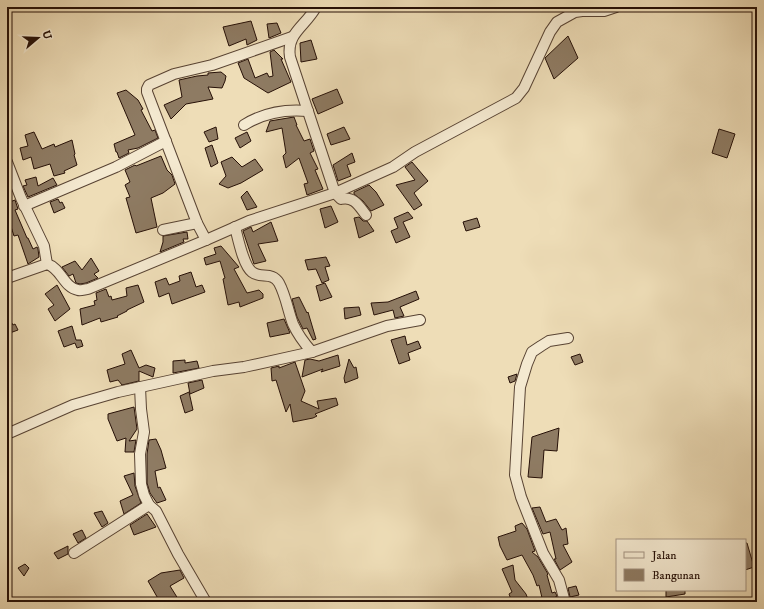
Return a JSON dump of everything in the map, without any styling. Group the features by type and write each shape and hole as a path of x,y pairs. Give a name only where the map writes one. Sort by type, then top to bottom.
{"street":[{"path":"316,7 292,37 289,50 290,57 335,193 342,199 348,198 356,202 366,215"},
{"path":"7,278 47,264 52,265 70,286 78,290 88,289 249,221 335,193 393,167 415,152 516,98 524,88 550,32 557,22 575,12 604,11 616,7"},
{"path":"206,240 197,223 147,89 149,85 174,74 212,65 292,37"},
{"path":"244,125 251,120 269,114 291,110 308,111"},
{"path":"24,206 116,167 166,141"},
{"path":"7,162 24,206 44,246 47,264"},
{"path":"163,230 197,223"},
{"path":"235,227 248,267 253,273 273,276 281,288 294,325 302,340 312,352"},
{"path":"7,434 73,405 140,387 213,370 244,367 312,352 387,326 420,320"},
{"path":"565,602 558,580 543,553 521,497 515,474 520,387 527,364 532,352 541,346 549,341 568,338"},
{"path":"140,387 144,432 140,454 141,484 144,495 149,505 156,511 178,554 206,602"},
{"path":"74,553 149,505"}],"building":[{"path":"251,21 257,40 247,45 246,39 229,46 223,27"},
{"path":"277,23 281,33 269,38 267,24"},
{"path":"568,36 578,58 554,79 545,58"},
{"path":"311,40 317,59 301,62 300,43"},
{"path":"274,50 283,59 281,59 291,82 268,93 244,78 238,63 248,59 255,78 267,73 269,77 273,76 270,52"},
{"path":"221,72 226,76 222,88 208,87 213,99 186,104 171,119 164,105 182,97 179,80 208,75 208,73"},
{"path":"337,89 343,103 318,114 312,99"},
{"path":"126,90 138,100 143,109 141,110 152,131 155,130 158,138 138,148 128,150 129,153 119,158 114,144 135,135 117,93"},
{"path":"294,117 296,125 304,141 310,139 314,151 310,153 318,169 315,170 323,189 307,195 304,184 308,183 299,158 286,168 283,156 286,153 282,128 266,132 270,121"},
{"path":"216,127 218,139 209,142 204,132"},
{"path":"344,127 350,139 331,145 327,134"},
{"path":"719,129 735,134 727,158 712,153"},
{"path":"34,132 42,149 54,144 55,147 72,140 77,165 64,171 65,173 54,176 50,164 34,169 31,157 23,160 20,148 28,146 25,135"},
{"path":"247,132 251,141 240,148 235,138"},
{"path":"212,145 218,163 211,167 205,148"},
{"path":"352,153 355,162 347,165 351,176 338,181 333,165"},
{"path":"161,156 167,170 172,175 175,184 163,193 151,198 157,227 136,233 126,198 130,197 125,185 130,182 125,170"},
{"path":"232,157 242,167 255,159 263,170 241,183 228,188 219,184 226,176 221,162"},
{"path":"412,162 428,181 414,193 422,205 414,210 396,185 415,180 405,167"},
{"path":"36,177 38,186 53,178 57,185 28,197 23,186 27,185 25,180"},
{"path":"369,185 376,192 384,205 371,211 363,201 354,194 354,192"},
{"path":"247,191 257,207 247,210 241,197"},
{"path":"58,199 60,203 62,202 65,208 54,213 50,202"},
{"path":"15,200 18,209 15,210 27,238 33,249 37,247 38,249 39,257 28,264 18,235 14,236 7,214 7,203"},
{"path":"331,206 338,222 325,228 320,209"},
{"path":"408,212 413,218 403,222 410,237 396,243 391,231 398,228 394,218"},
{"path":"359,217 363,221 367,221 374,231 359,238 354,218"},
{"path":"477,218 480,227 466,231 463,222"},
{"path":"271,222 278,241 258,244 266,261 254,264 243,231 251,227 253,232"},
{"path":"187,232 188,239 183,239 184,242 160,252 163,236"},
{"path":"221,246 239,267 234,269 247,293 259,290 263,294 263,298 240,307 239,302 228,305 223,279 225,278 220,261 206,265 204,258 216,254 214,248"},
{"path":"326,257 330,266 325,267 329,280 322,283 316,269 308,270 305,260"},
{"path":"91,258 99,271 94,274 98,278 86,283 76,283 73,274 69,276 62,267 75,261 82,270"},
{"path":"191,272 196,287 202,285 205,292 172,304 169,293 159,297 155,282 166,278 169,285 180,281 179,276"},
{"path":"325,283 332,297 320,301 316,286"},
{"path":"57,285 70,309 55,321 48,309 54,305 45,294"},
{"path":"138,285 144,302 127,310 117,316 118,317 101,322 100,318 82,325 80,309 95,305 94,301 97,300 96,293 106,289 112,300 127,296 126,288"},
{"path":"416,291 419,299 400,307 404,316 395,318 393,310 374,315 371,303 388,302"},
{"path":"299,297 307,313 308,312 316,339 313,340 307,328 303,329 297,317 292,299"},
{"path":"359,307 361,315 345,319 344,308"},
{"path":"7,315 18,330 7,334"},
{"path":"284,319 290,333 270,337 267,323"},
{"path":"72,326 76,340 81,340 83,346 77,348 75,343 64,347 58,331"},
{"path":"405,336 407,345 418,341 421,348 408,353 410,360 399,364 391,340"},
{"path":"131,350 139,368 146,365 155,368 153,377 139,371 139,381 122,385 118,380 110,382 107,370 125,364 122,354"},
{"path":"580,354 583,362 575,365 571,357"},
{"path":"338,355 340,366 321,372 323,369 302,377 305,360 310,359 319,361"},
{"path":"349,359 354,368 356,367 358,378 345,383 344,378"},
{"path":"185,360 185,363 197,361 199,368 173,373 173,361"},
{"path":"295,362 305,391 301,401 319,409 317,401 336,398 338,405 315,414 317,416 313,418 293,422 290,404 286,412 276,380 272,381 271,368 279,366 279,368"},
{"path":"517,374 515,381 510,383 508,377"},
{"path":"202,380 204,388 190,394 188,383"},
{"path":"189,392 193,410 185,413 180,396"},
{"path":"134,407 137,429 129,441 136,440 134,452 125,452 126,438 117,441 108,419 108,414"},
{"path":"559,428 557,451 544,450 542,478 528,477 532,437"},
{"path":"156,439 166,468 155,471 158,488 160,487 166,500 157,503 150,493 147,483 147,454 149,440"},
{"path":"134,473 135,486 141,503 124,514 120,501 133,495 124,476"},
{"path":"540,507 546,522 556,519 562,530 566,528 568,544 563,545 572,562 560,570 554,559 556,559 550,532 543,534 532,508"},
{"path":"102,511 108,523 102,527 94,513"},
{"path":"147,514 156,527 134,535 130,525"},
{"path":"522,523 527,529 535,551 532,552 538,557 548,574 552,593 555,592 557,596 551,600 553,602 543,602 539,585 537,586 522,555 507,560 500,546 498,537 516,531 515,526"},
{"path":"82,530 86,538 78,543 73,534"},
{"path":"746,543 747,543 754,567 746,570"},
{"path":"68,546 68,554 58,559 54,553"},
{"path":"25,564 29,568 24,576 18,568"},
{"path":"513,565 515,580 526,594 529,602 512,602 509,594 512,592 502,569"},
{"path":"180,570 184,578 170,586 180,602 160,602 148,581 161,573"},
{"path":"576,586 579,595 570,597 568,588"},
{"path":"666,591 685,591 685,594 666,597"}]}
